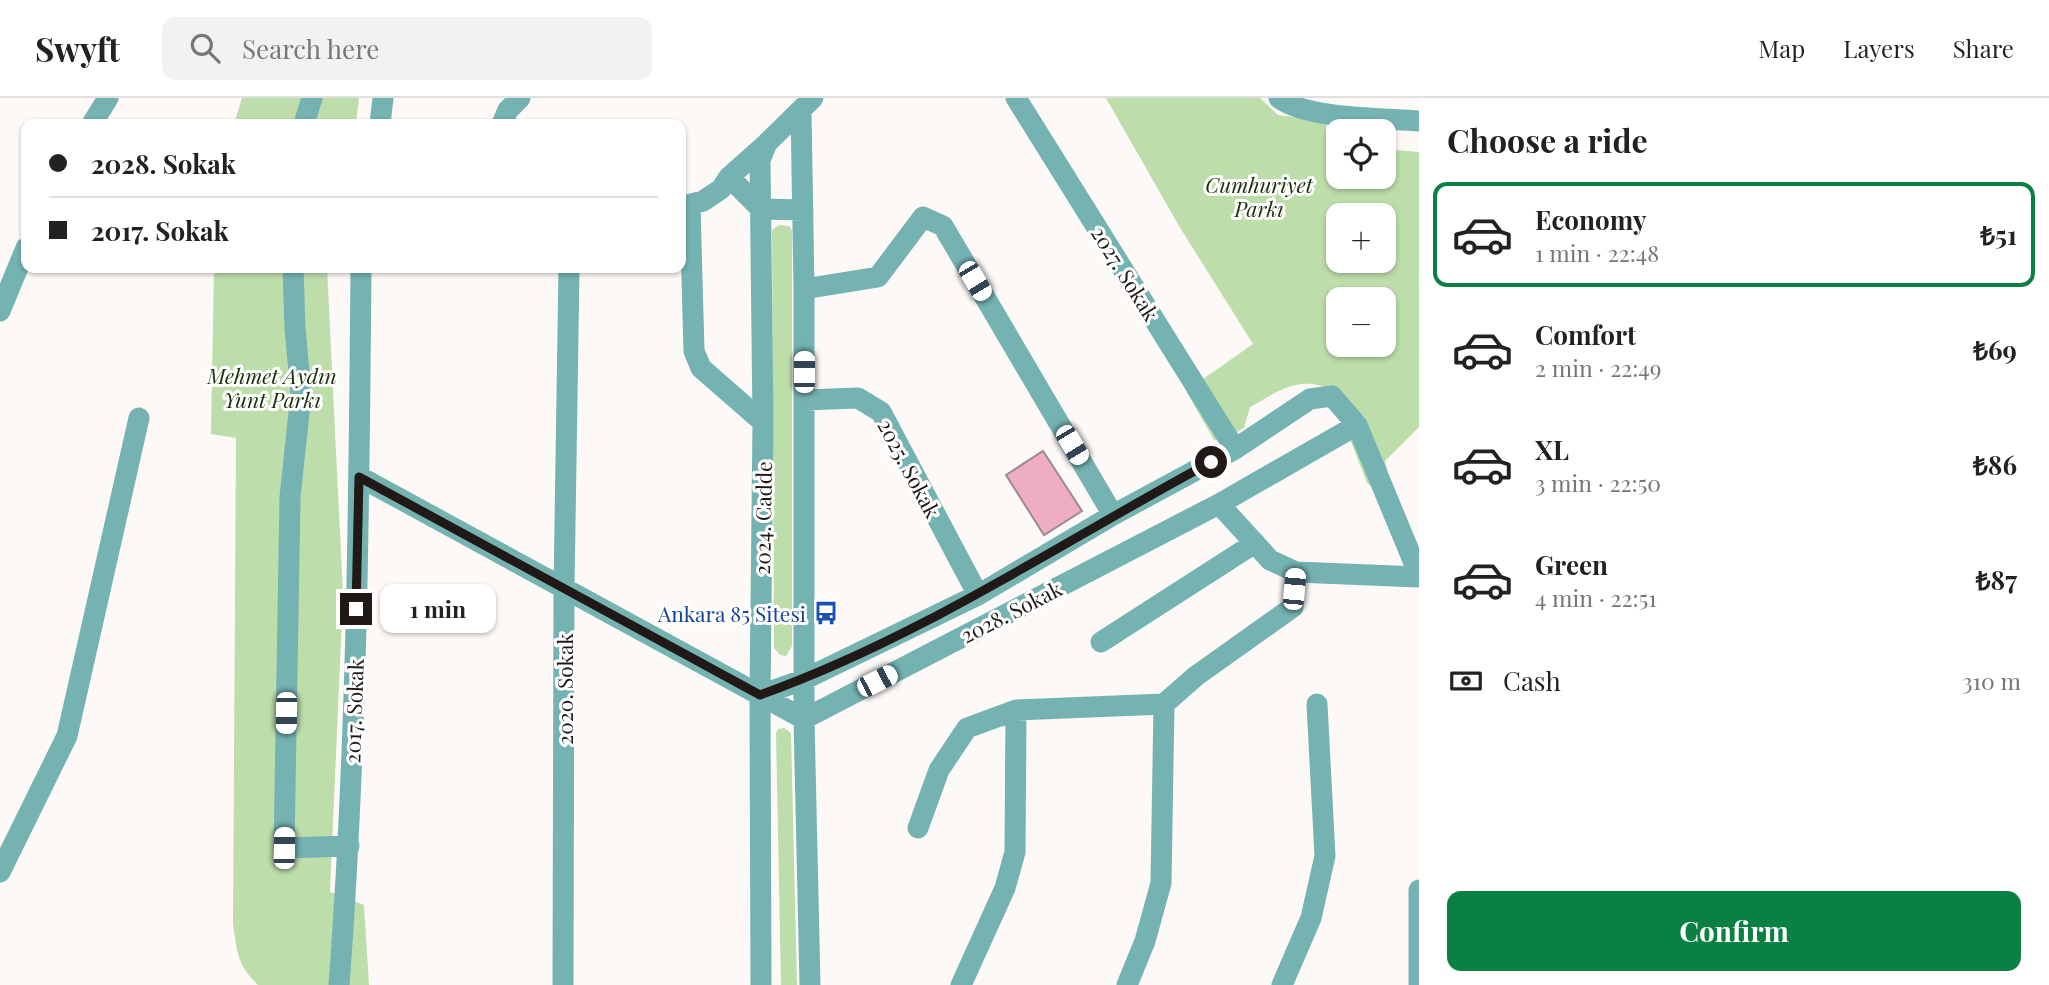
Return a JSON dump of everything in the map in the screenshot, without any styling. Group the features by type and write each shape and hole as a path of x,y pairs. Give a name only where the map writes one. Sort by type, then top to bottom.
{"street":[{"path":"95,119 108,98"},
{"path":"305,119 312,98"},
{"path":"381,119 383,98"},
{"path":"504,119 508,110 520,98"},
{"name":"2027. Sokak","path":"1016,98 1235,449"},
{"path":"1279,98 1289,106 1348,106 1419,121"},
{"name":"2024. Cadde","path":"761,985 763,422 760,160 767,144 807,104"},
{"name":"2024. Cadde","path":"807,104 803,210 803,680 810,985"},
{"path":"686,206 703,201 720,189 729,177 767,144"},
{"path":"729,177 761,209 803,210"},
{"path":"804,289 878,277 923,217 943,226 1113,515"},
{"path":"686,222 694,351 701,368 763,422"},
{"path":"0,311 21,260"},
{"path":"293,273 295,328 302,394 290,497 284,848 349,846"},
{"name":"2017. Sokak","path":"339,985 349,846 359,477 361,273"},
{"name":"2020. Sokak","path":"563,985 569,273"},
{"name":"2028. Sokak","path":"760,695 803,680 978,595 1113,515 1235,449 1310,399 1332,396 1357,425 1419,576 1296,572 1270,559 1219,504"},
{"name":"2025. Sokak","path":"804,400 858,398 881,412 978,595"},
{"path":"0,872 67,736 139,418"},
{"name":"2028. Sokak","path":"804,719 1219,504 1357,425"},
{"path":"359,477 804,719"},
{"path":"1101,642 1255,543"},
{"path":"918,828 939,770 967,728 1016,710 1164,704 1196,676 1293,607 1296,572"},
{"path":"1127,985 1145,941 1161,883 1164,704"},
{"path":"1282,985 1311,918 1325,856 1317,704"},
{"path":"961,985 1005,888 1016,852 1016,710"},
{"path":"1419,890 1419,985"}],"green space":[{"path":"242,98 359,98 357,119 236,119"},
{"name":"Cumhuriyet Parkı","path":"1106,98 1260,98 1278,115 1326,121 1326,189 1396,189 1396,150 1419,152 1419,427 1385,461 1389,477 1372,487 1367,483 1331,390 1319,386 1298,384 1279,391 1250,407 1244,428 1222,441 1214,440 1186,391 1253,344 1179,226"},
{"path":"779,225 789,226 792,230 792,646 786,656 780,655 774,648 772,230"},
{"name":"Mehmet Aydın Yunt Parkı","path":"214,273 327,273 343,594 330,892 364,905 369,985 258,985 246,971 237,950 233,924 236,438 211,434"},
{"path":"784,728 791,733 797,985 781,985 776,733 778,729"}],"building":[{"path":"1043,451 1082,511 1044,535 1006,475"}],"place":[{"name":"Ankara 85 Sitesi","path":"826,613"}],"route":[{"path":"356,609 359,477 760,695 803,680 978,595 1113,515 1211,462"}]}
